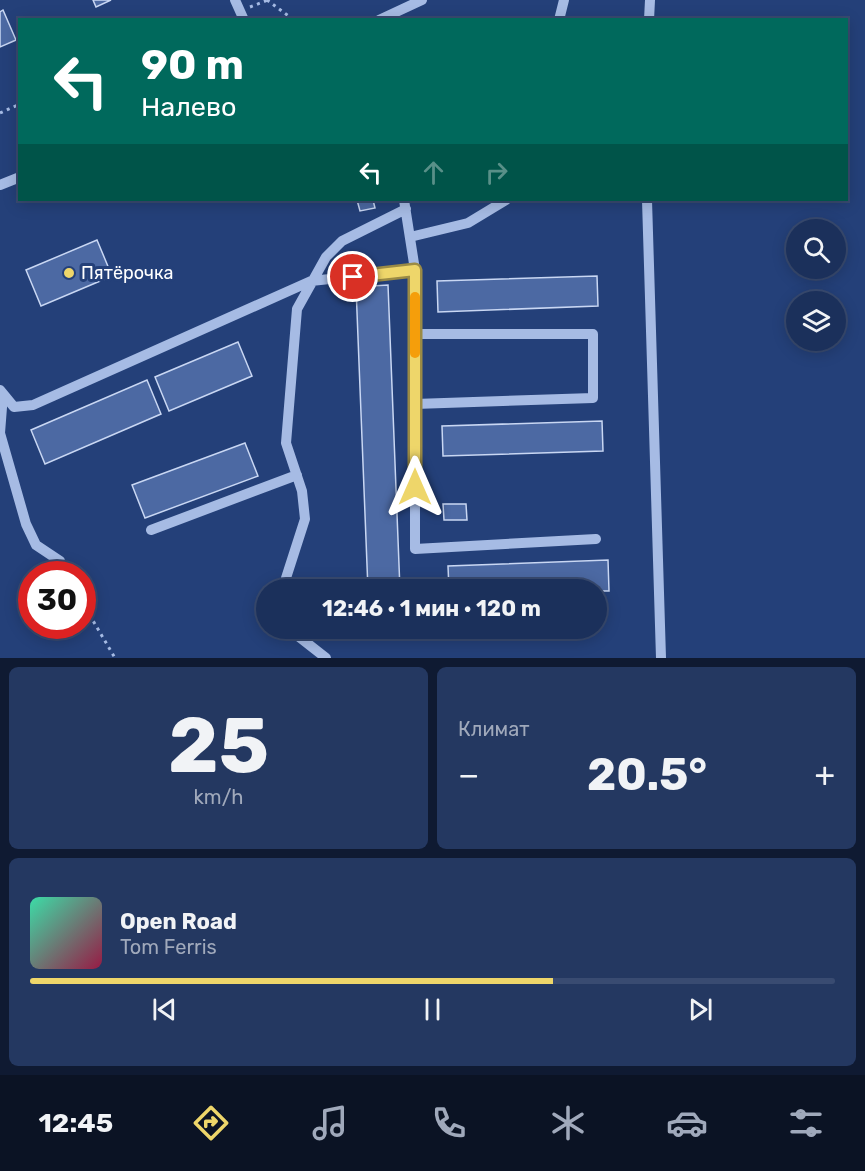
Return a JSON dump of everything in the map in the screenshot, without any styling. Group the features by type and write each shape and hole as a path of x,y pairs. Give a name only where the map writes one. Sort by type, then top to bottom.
{"street":[{"path":"235,0 243,18"},
{"path":"383,18 422,0"},
{"path":"560,18 564,0"},
{"path":"649,18 650,0"},
{"path":"0,185 18,178"},
{"path":"410,237 468,224 504,201"},
{"path":"648,201 661,658"},
{"path":"286,579 304,519 302,491 286,443 297,309 326,257 342,241 405,204 415,270 415,549 596,539"},
{"path":"2,392 14,407 33,405 312,281 415,270"},
{"path":"415,334 593,334 593,398 415,404"},
{"path":"2,392 0,433 26,524 36,545 60,561"},
{"path":"151,530 297,475"},
{"path":"302,639 326,658"}],"path":[{"path":"267,0 291,18"},
{"path":"0,112 18,105"},
{"path":"96,626 115,658"}],"building":[{"path":"93,0 111,0 96,7"},
{"path":"3,10 16,40 0,47 0,12"},
{"path":"357,201 373,201 375,208 360,211"},
{"name":"Пятёрочка","path":"97,240 112,276 41,306 26,270"},
{"path":"597,276 598,306 438,312 437,281"},
{"path":"388,285 400,579 368,579 356,287"},
{"path":"238,342 252,376 169,411 155,377"},
{"path":"147,380 161,414 45,464 31,430"},
{"path":"602,421 603,451 443,456 442,426"},
{"path":"245,443 258,476 145,518 132,485"},
{"path":"443,504 466,504 467,520 444,520"},
{"path":"608,560 609,591 607,591 607,579 449,579 448,566"}],"slow traffic":[{"path":"415,297 415,353"}],"place":[{"name":"Пятёрочка","path":"69,273"}],"route":[{"path":"353,277 415,270 415,487"}]}
